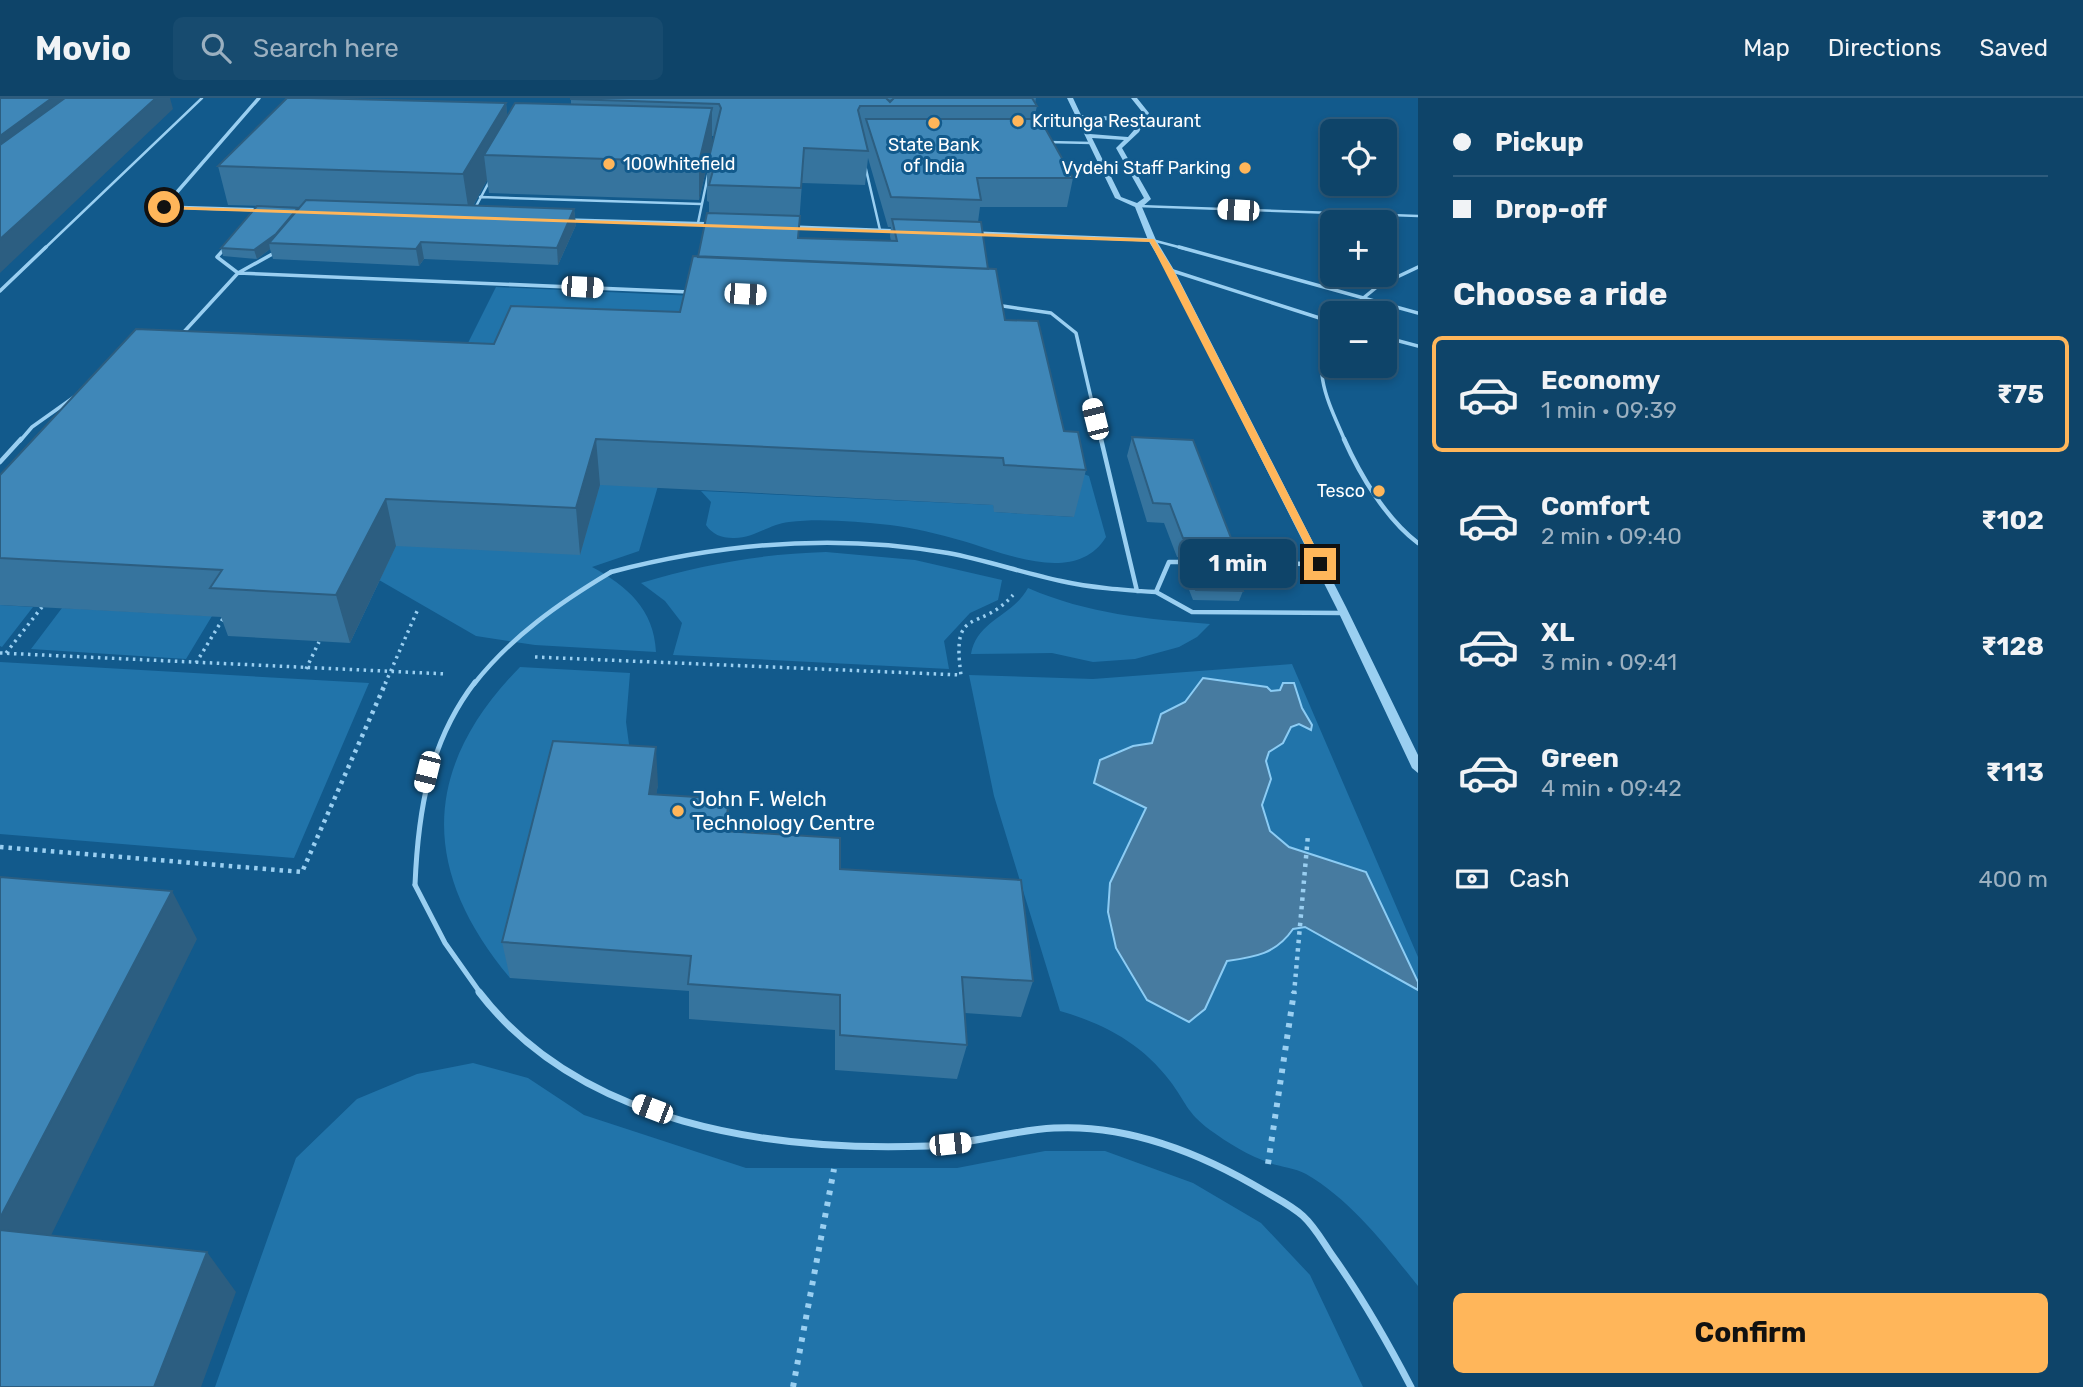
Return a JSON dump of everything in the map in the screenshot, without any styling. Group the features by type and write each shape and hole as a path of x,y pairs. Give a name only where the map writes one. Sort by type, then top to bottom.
{"street":[{"path":"259,98 164,207 270,211"},
{"path":"1070,98 1118,198 1138,206 1152,240 1320,564 1418,768"},
{"path":"1135,98 1146,113 1144,120 1119,148 1148,200 1138,206"},
{"path":"1080,117 1144,120"},
{"path":"1090,139 1126,138"},
{"path":"471,217 484,217"},
{"path":"565,219 726,224"},
{"path":"782,226 906,231"},
{"path":"960,233 1152,240"}],"lane":[{"path":"0,291 202,98"},
{"path":"1044,142 1090,139"},
{"path":"862,154 880,230"},
{"path":"698,223 711,166"},
{"path":"471,217 492,176"},
{"path":"480,197 701,204"},
{"path":"1138,206 1418,216"},
{"path":"250,219 258,210"},
{"path":"233,239 217,257 238,273 695,292"},
{"path":"1152,240 1361,295 1418,313"},
{"path":"176,339 196,323 238,273 271,258 278,250"},
{"path":"1356,301 1382,281 1418,267"},
{"path":"1170,271 1320,319"},
{"path":"989,304 1044,311 1065,321 1076,332 1136,591"},
{"path":"1397,340 1418,346"},
{"path":"1320,378 1355,464 1403,532 1418,543"},
{"path":"0,462 32,427 87,389"},
{"path":"1344,613 1192,612 1156,592 1063,582 948,553 828,541 783,541 695,551 611,572 563,601 508,643 480,674 457,708 440,739 418,808 415,886 447,950 480,995 510,1026 586,1084 652,1109 724,1129 799,1142 929,1146 993,1140 1054,1128 1103,1132 1153,1143 1203,1159 1264,1190 1303,1215 1349,1280 1411,1387"},
{"path":"1156,592 1169,562 1197,562"},
{"path":"1224,563 1320,564"}],"path":[{"path":"521,657 961,675 955,645 961,629 1011,599 1018,581 1017,570"},
{"path":"3,653 43,607"},
{"path":"0,847 302,872 418,609"},
{"path":"196,663 224,617"},
{"path":"306,668 319,642"},
{"path":"3,653 446,676 453,668"},
{"path":"1264,1190 1294,995 1308,835"},
{"path":"793,1387 839,1144"}],"shaded area":[{"path":"496,287 717,297 709,332 466,347"},
{"path":"607,459 665,462 639,551 592,567 616,582 636,600 650,623 656,652 535,645 476,636 360,569 396,495"},
{"path":"1078,472 1089,476 1106,537 1093,552 1077,560 1058,563 1018,558 954,538 917,530 852,522 789,522 740,538 725,537 714,533 706,525 711,502 701,491 993,505 995,512 1073,517"},
{"path":"826,552 915,560 1002,580 998,600 970,613 944,641 949,669 673,655 682,623 665,601 641,583 733,561"},
{"path":"1028,588 1095,609 1140,617 1210,624 1197,637 1179,647 1135,659 1093,662 1052,653 971,654 980,633 1013,606"},
{"path":"0,605 33,607 2,647 0,646"},
{"path":"62,608 212,616 186,659 31,649"},
{"path":"0,662 369,683 294,858 0,834"},
{"path":"1292,664 1418,957 1418,1286 1367,1225 1338,1197 1302,1172 1254,1157 1224,1140 1196,1118 1159,1068 1135,1046 1092,1022 1060,1011 994,796 969,675 1093,679"},
{"path":"520,667 630,673 626,722 630,752 510,978 481,938 460,898 448,859 444,820 450,781 464,743 487,705"},
{"path":"1203,678 1267,687 1271,691 1280,690 1283,683 1294,683 1302,708 1312,725 1311,730 1299,724 1291,727 1283,743 1269,752 1266,761 1271,779 1262,805 1270,831 1289,847 1366,872 1418,982 1418,990 1305,927 1293,929 1279,944 1264,953 1227,961 1205,1009 1189,1022 1147,1000 1116,948 1108,912 1110,883 1146,808 1094,783 1100,760 1133,746 1152,743 1161,714 1185,702"},
{"path":"473,1063 528,1078 584,1115 746,1168 957,1168 1045,1151 1105,1151 1193,1183 1261,1223 1310,1275 1363,1387 215,1387 296,1158 357,1099 417,1074"}],"building":[{"path":"0,98 52,98 0,136"},
{"path":"65,98 156,98 0,239 0,145"},
{"path":"287,98 506,103 463,174 218,166"},
{"path":"571,98 886,98 890,102 894,98 1032,98 1037,106 860,106 858,110 868,151 804,148 801,188 709,185 714,167 707,166 721,108 719,104"},
{"path":"515,103 712,108 699,162 484,155"},
{"path":"866,119 1040,119 1073,178 977,178 981,200 891,197"},
{"path":"306,200 574,209 557,248 421,242 416,249 269,243"},
{"path":"257,206 298,208 276,234 254,250 221,248"},
{"path":"707,213 800,216 798,238 897,241 892,219 981,222 988,269 698,257"},
{"path":"693,256 996,269 1005,320 1038,321 1064,431 1078,432 1086,470 1004,465 1003,458 596,439 576,508 386,499 336,595 210,588 222,570 0,558 0,475 136,329 494,344 511,306 680,312"},
{"path":"1132,437 1193,440 1231,538 1183,538 1170,504 1153,503"},
{"path":"1184,557 1231,558 1243,591 1196,590"},
{"path":"553,741 656,747 649,794 729,799 725,831 840,838 840,869 1021,880 1033,981 962,977 967,1045 840,1035 840,995 688,984 691,956 502,942"},
{"path":"0,877 172,891 0,1218"},
{"path":"0,1230 207,1252 154,1387 0,1387"}],"place":[{"name":"Kritunga Restaurant","path":"1018,121"},
{"name":"State Bank of India","path":"934,123"},
{"name":"100Whitefield","path":"609,164"},
{"name":"Vydehi Staff Parking","path":"1245,168"},
{"name":"Tesco","path":"1379,491"},
{"name":"John F. Welch Technology Centre","path":"678,811"}],"route":[{"path":"164,207 1152,240 1320,564"}]}
